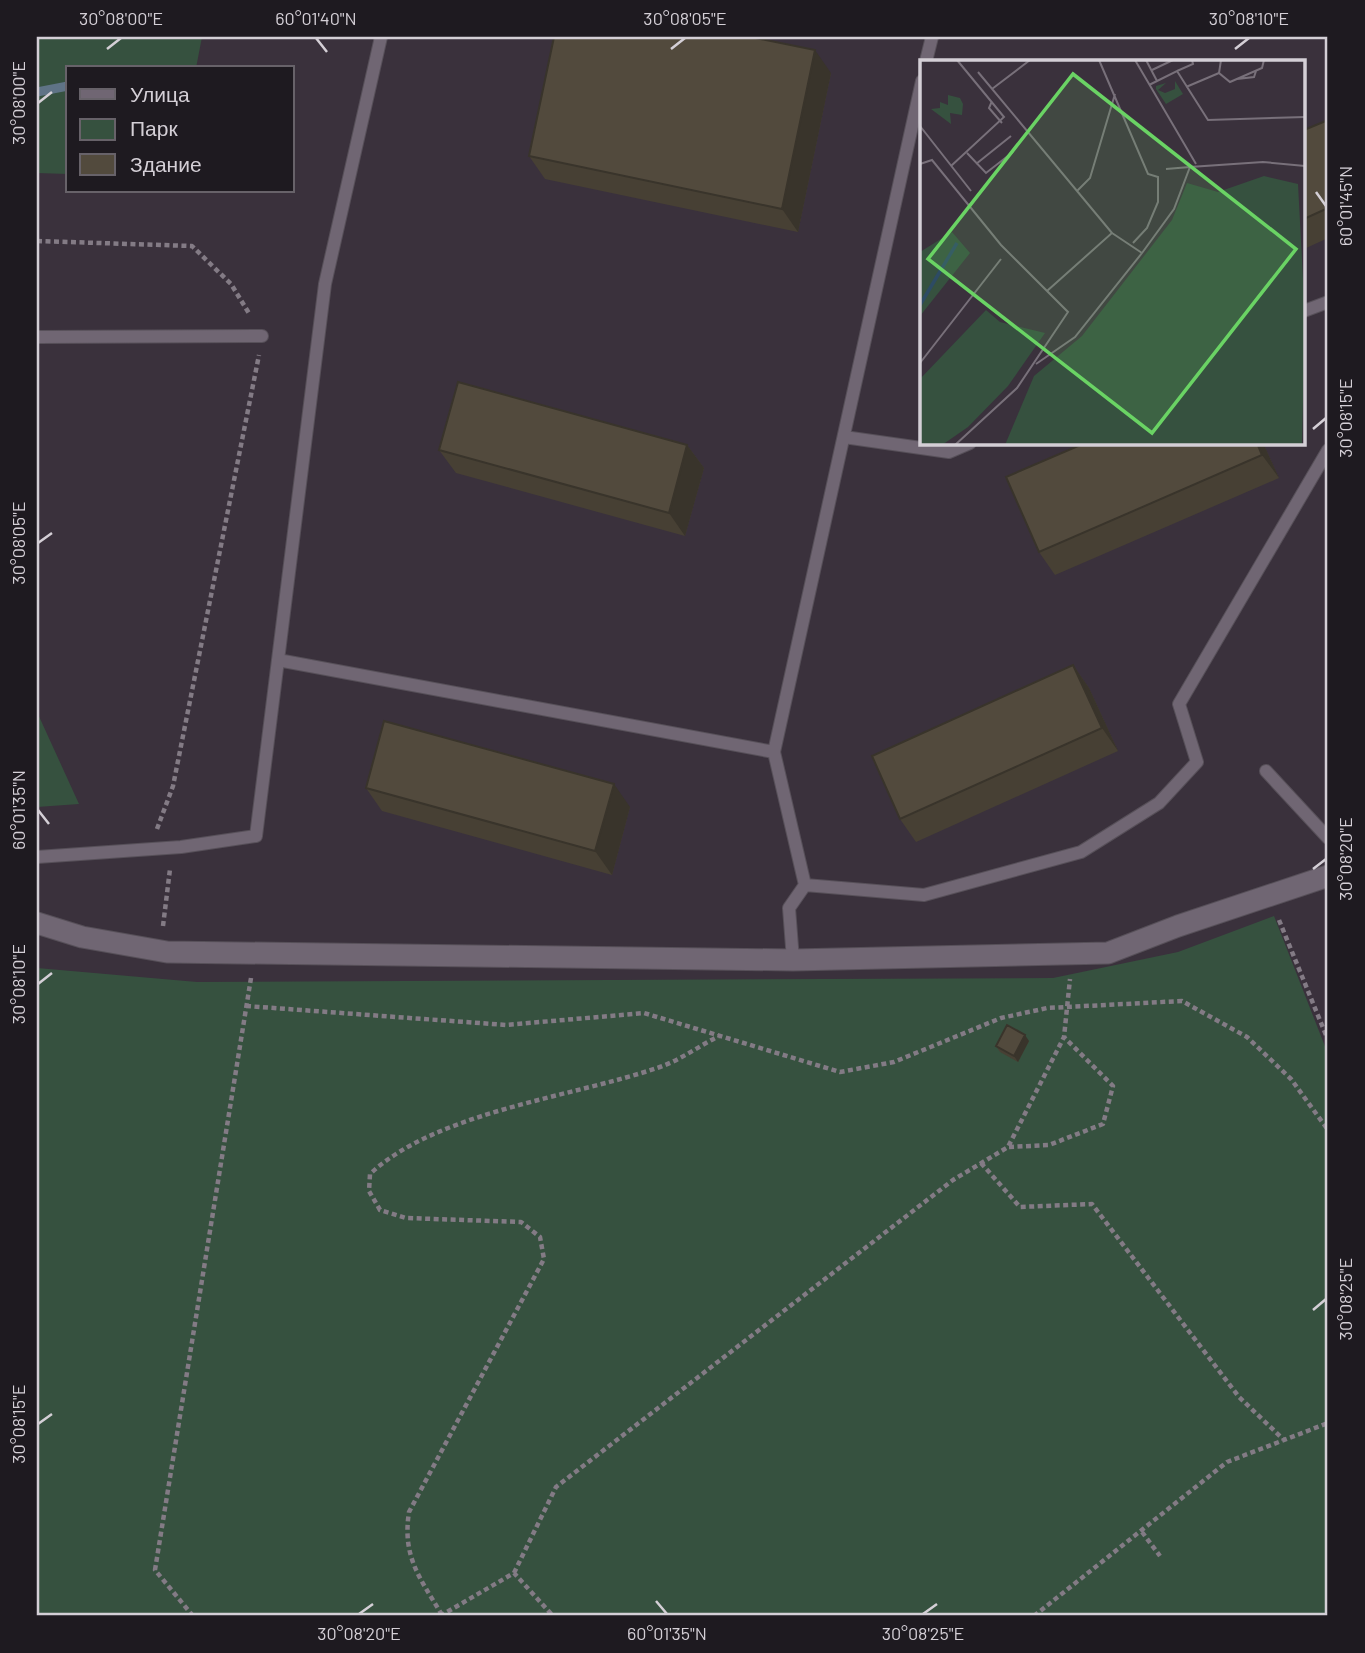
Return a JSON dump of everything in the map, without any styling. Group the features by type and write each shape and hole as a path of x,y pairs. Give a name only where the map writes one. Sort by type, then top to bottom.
{"street":[{"path":"37,923 82,937 160,951 793,960 1108,953 1178,926 1328,876"}],"lane":[{"path":"37,857 173,847 256,836 326,284 381,37"},
{"path":"926,60 932,37"},
{"path":"793,960 789,908 805,886 774,752 920,89"},
{"path":"1306,310 1328,302"},
{"path":"37,337 262,336"},
{"path":"844,437 949,452 968,444"},
{"path":"805,886 924,895 1081,852 1159,803 1197,762 1179,704 1328,450"},
{"path":"278,660 774,752"},
{"path":"1266,771 1328,838"}],"path":[{"path":"37,241 192,246 231,284 262,336 173,786 149,849"},
{"path":"160,951 173,847"},
{"path":"1269,896 1328,1040"},
{"path":"193,1616 155,1570 254,953"},
{"path":"1008,1147 1064,1037 1072,954"},
{"path":"246,1006 506,1025 643,1013 840,1072 894,1062 1001,1018 1067,1006 1182,1001 1247,1037 1291,1079 1328,1130"},
{"path":"720,1035 660,1067 521,1105 427,1138 390,1155 370,1174 369,1191 380,1210 406,1218 521,1222 540,1237 544,1259 409,1512 405,1535 411,1563 440,1616 514,1573 556,1487 931,1198 1008,1147 1049,1145 1103,1124 1113,1086 1064,1037"},
{"path":"981,1163 1020,1208 1092,1204 1239,1397 1283,1439"},
{"path":"1034,1616 1227,1462 1328,1423"},
{"path":"1142,1532 1160,1556"},
{"path":"514,1573 553,1616"}],"green space":[{"path":"37,37 202,37 196,66 66,66 66,174 37,173"},
{"path":"37,712 79,804 37,807"},
{"path":"1274,916 1328,1054 1328,1616 37,1616 37,968 197,982 1053,978 1178,952"}],"building":[{"path":"554,37 751,37 815,50 782,209 529,156"},
{"path":"1328,120 1328,208 1306,218 1306,129"},
{"path":"458,382 687,445 669,513 439,450"},
{"path":"1083,444 1257,444 1262,455 1039,552 1006,477"},
{"path":"1073,665 1102,728 900,819 872,756"},
{"path":"384,721 614,784 595,851 366,788"},
{"path":"1007,1025 1025,1035 1014,1056 996,1046"}],"waterway":[{"path":"37,92 66,86"}]}
